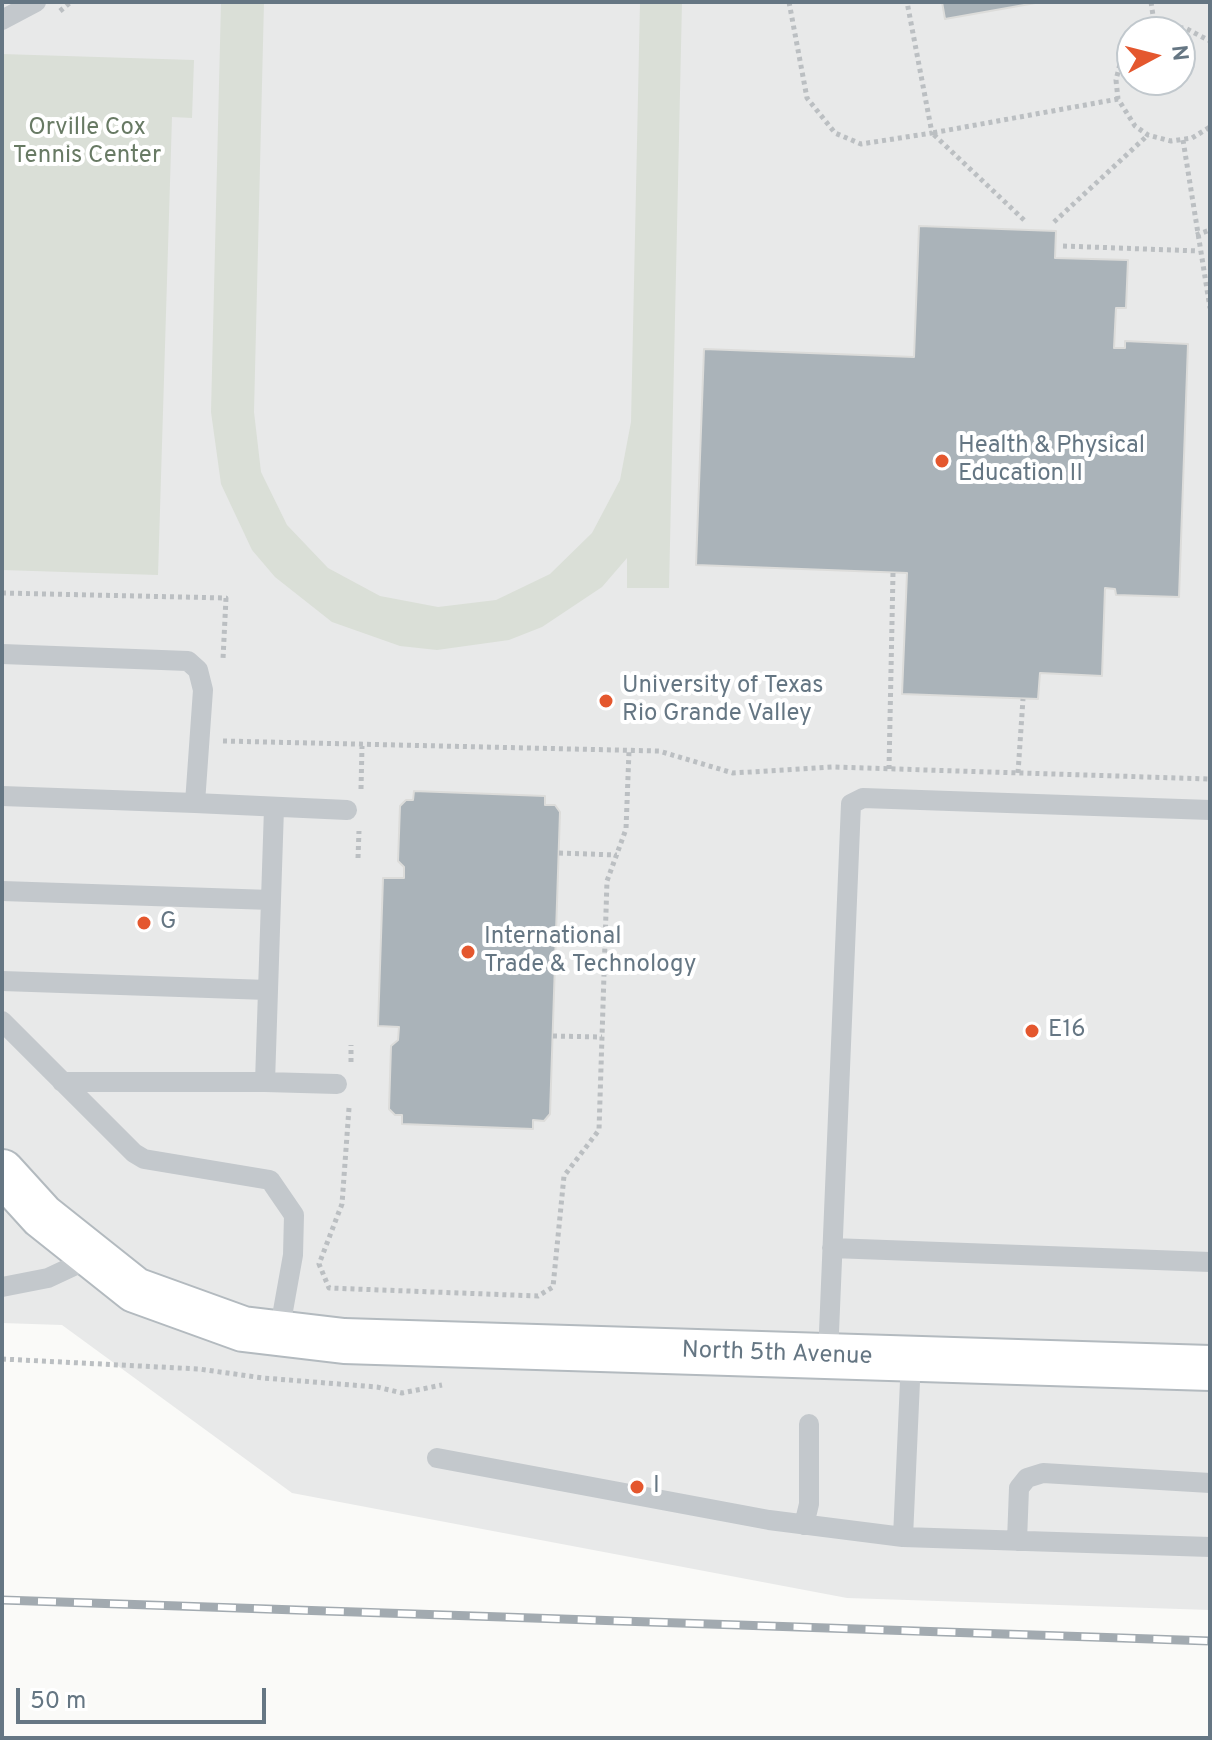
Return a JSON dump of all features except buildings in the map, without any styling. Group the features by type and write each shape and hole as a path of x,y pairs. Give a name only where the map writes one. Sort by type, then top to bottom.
{"street":[{"name":"North 5th Avenue","path":"2,1172 42,1216 135,1290 243,1329 344,1341 1210,1368"}],"lane":[{"path":"2,20 36,2"},
{"path":"2,654 188,661 198,670 203,690 195,803"},
{"path":"2,796 347,810"},
{"path":"828,1356 851,804 863,798 1210,810"},
{"path":"265,1082 274,808"},
{"path":"2,891 271,900"},
{"path":"2,981 268,990"},
{"path":"2,1021 144,1159 270,1180 294,1215 293,1255 279,1333"},
{"path":"62,1082 344,1080"},
{"path":"832,1248 1210,1262"},
{"path":"2,1287 48,1278 93,1257"},
{"path":"903,1537 911,1359"},
{"path":"804,1525 809,1504 809,1424"},
{"path":"437,1458 804,1525 903,1537 1210,1547"},
{"path":"1017,1541 1019,1488 1027,1478 1043,1473 1210,1483"}],"path":[{"path":"789,2 807,98 835,133 861,144 1118,99 1124,114 1148,135 1183,140 1210,127"},
{"path":"907,2 932,133 1024,220"},
{"path":"1054,222 1148,135"},
{"path":"1183,140 1210,308"},
{"path":"1196,235 1210,230"},
{"path":"1063,246 1199,251"},
{"path":"889,769 893,573"},
{"path":"2,593 226,598 223,662"},
{"path":"1018,773 1023,699"},
{"path":"219,740 659,751 733,773 771,773 795,768 889,769 1210,779"},
{"path":"349,1104 342,1204 319,1264 329,1288 538,1296 553,1287 564,1176 599,1130 607,881 626,829 629,751"},
{"path":"559,853 617,855"},
{"path":"553,1036 602,1037"},
{"path":"344,1080 351,1045"},
{"path":"2,1359 199,1369 263,1378 377,1387 402,1393 443,1385"}],"shaded area":[{"name":"University of Texas Rio Grande Valley","path":"2,2 1210,2 1210,1610 847,1598 292,1493 62,1325 2,1323"}],"green space":[{"path":"221,2 264,2 254,412 261,472 287,525 328,568 380,596 438,607 496,600 550,574 592,533 620,480 631,422 640,2 682,2 669,588 627,588 627,558 602,587 542,627 509,640 437,650 400,646 332,622 275,577 252,550 221,484 211,412"},
{"name":"Orville Cox Tennis Center","path":"2,54 194,60 192,118 172,117 158,575 2,570"}],"railway":[{"path":"2,1600 1210,1641"}],"place":[{"name":"Health & Physical Education II","path":"942,461"},
{"name":"University of Texas Rio Grande Valley","path":"606,701"},
{"name":"G","path":"144,923"},
{"name":"International Trade & Technology","path":"468,952"},
{"name":"E16","path":"1032,1031"},
{"name":"I","path":"637,1487"}]}
